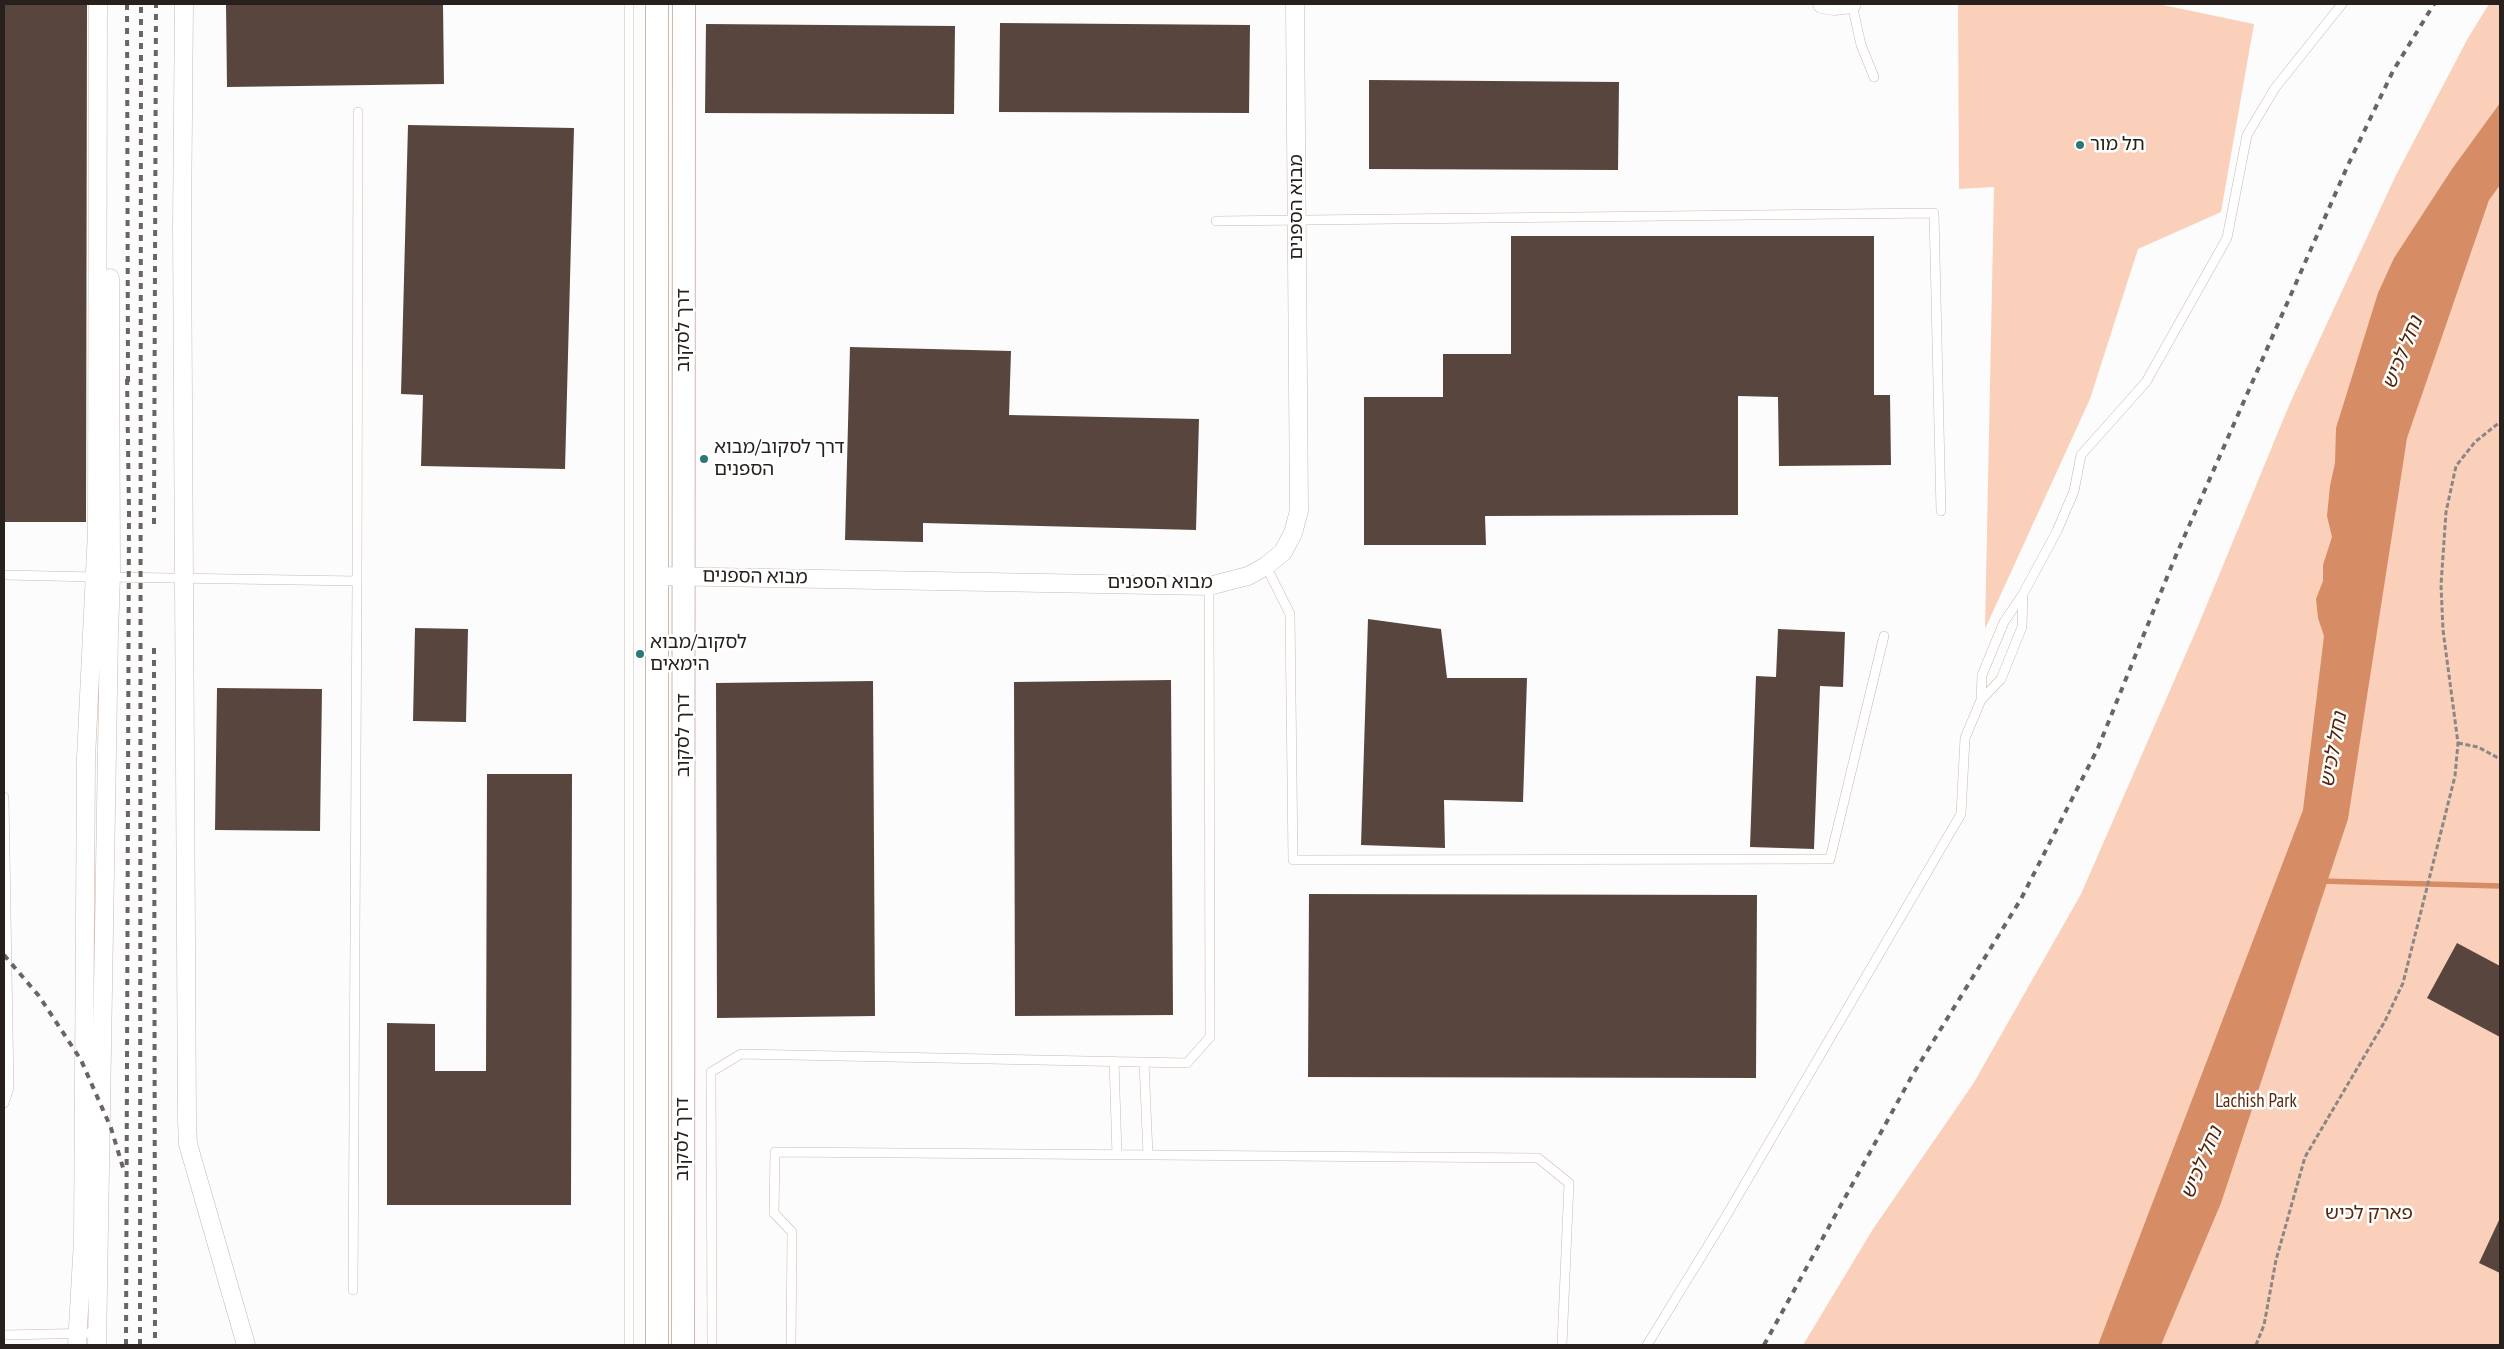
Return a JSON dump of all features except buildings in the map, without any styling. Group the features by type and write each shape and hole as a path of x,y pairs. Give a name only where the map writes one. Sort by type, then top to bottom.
{"street":[{"path":"77,1339 83,1240 86,758 103,577 97,531 98,4"},
{"path":"97,1339 108,4"},
{"path":"184,4 184,578 188,1144 246,1345"},
{"name":"דרך לסקוב","path":"657,4 657,1345"},
{"name":"דרך לסקוב","path":"683,1345 684,4"},
{"name":"מבוא הספנים","path":"657,576 1209,586 1248,576 1266,566 1283,552 1293,533 1299,510 1295,4"},
{"path":"1822,4 1834,6 1852,4"}],"lane":[{"path":"629,4 629,1345"},
{"path":"1852,4 1861,45 1874,77"},
{"path":"1647,1345 1725,1218 1961,814 1965,738 1981,700 1982,675 2004,622 2023,594 2057,532 2074,491 2080,455 2146,382 2226,238 2247,135 2275,88 2342,4"},
{"path":"353,1290 358,112"},
{"path":"1216,221 1934,212 1941,511"},
{"path":"1266,566 1290,614 1293,860 1830,859 1884,636"},
{"path":"4,576 357,581"},
{"path":"712,1345 711,1072 741,1054 1187,1062 1210,1037 1209,586"},
{"path":"1981,700 2001,679 2022,627 2023,594"},
{"path":"4,797 9,1088 4,1103"},
{"path":"1114,1061 1117,1155"},
{"path":"1144,1062 1148,1155"},
{"path":"791,1345 792,1232 774,1213 775,1152 1538,1158 1569,1183 1562,1345"},
{"path":"4,1335 97,1339"}],"path":[{"path":"2256,1345 2264,1325 2276,1260 2305,1158 2386,1021 2403,983 2455,776 2458,743 2443,630 2442,585 2446,512 2456,466 2475,442 2500,422"},
{"path":"2458,743 2478,747 2500,759"}],"green space":[{"path":"1958,4 2163,5 2254,24 2221,212 2138,249 2090,399 1985,629 1994,187 1959,189"},
{"name":"Lachish Park","path":"2489,4 2500,4 2500,1345 1803,1345 1873,1229 1973,1084 2081,894 2198,626 2290,403 2395,177 2468,38"}],"water":[{"name":"נחל לכיש","path":"2500,103 2500,185 2489,200 2407,438 2348,819 2221,1203 2161,1345 2098,1345 2303,810 2324,636 2318,618 2316,599 2323,581 2323,565 2332,537 2327,516 2330,486 2335,463 2336,428 2378,293 2394,258 2452,169"}],"waterway":[{"path":"2320,881 2500,886"}],"railway":[{"path":"127,4 128,382"},
{"path":"140,1345 141,4"},
{"path":"154,524 156,4"},
{"path":"1764,1345 1913,1074 2021,899 2098,748 2174,560 2348,165 2393,71 2434,4"},
{"path":"126,1345 129,512 127,376"},
{"path":"154,648 155,1345"},
{"path":"4,955 39,996 81,1060 111,1128 124,1171"}],"place":[{"name":"תל מור","path":"2080,145"},
{"name":"דרך לסקוב/מבוא הספנים","path":"704,459"},
{"name":"לסקוב/מבוא הימאים","path":"640,654"}],"park label":[{"name":"פארק לכיש","path":"2369,1214"}]}
